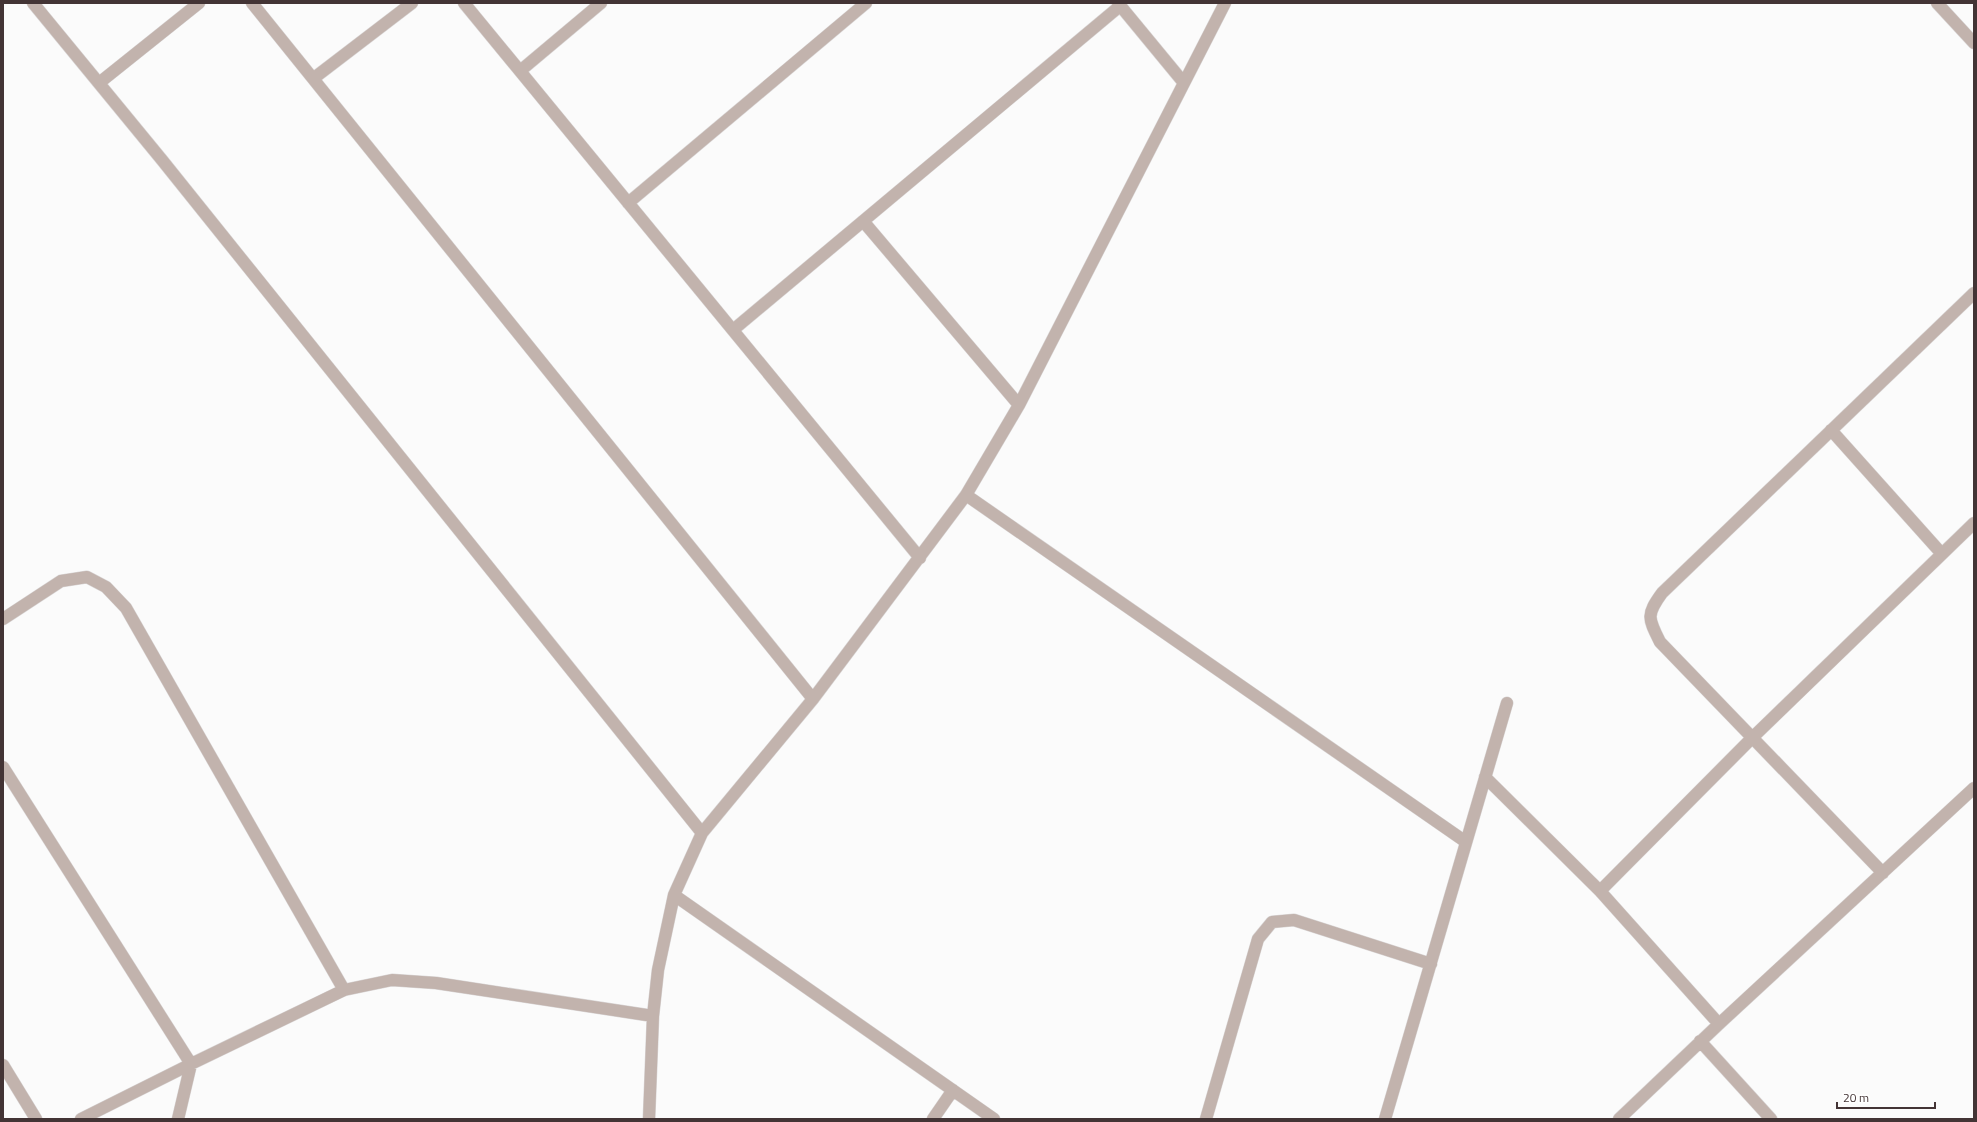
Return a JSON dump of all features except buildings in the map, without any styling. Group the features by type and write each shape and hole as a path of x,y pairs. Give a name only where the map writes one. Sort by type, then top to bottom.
{"street":[{"path":"33,3 702,833"},
{"path":"99,83 199,3"},
{"path":"252,3 314,78 813,699"},
{"path":"314,78 412,3"},
{"path":"464,3 920,558"},
{"path":"520,71 601,3"},
{"path":"628,203 866,3"},
{"path":"649,1119 653,1016 658,970 674,895 702,833 813,699 966,495 1019,405 1225,3"},
{"path":"1937,3 1974,43"},
{"path":"733,330 1119,5 1184,83"},
{"path":"863,221 1019,405"},
{"path":"1883,872 1660,642 1650,623 1651,608 1662,593 1974,293"},
{"path":"1831,430 1942,554"},
{"path":"966,495 1466,842"},
{"path":"1600,891 1752,738 1974,523"},
{"path":"3,619 61,581 87,577 106,587 126,608 344,990"},
{"path":"1385,1119 1507,703"},
{"path":"3,767 191,1064 178,1119"},
{"path":"1485,777 1600,891 1719,1024"},
{"path":"1620,1119 1700,1041 1974,788"},
{"path":"674,895 994,1119"},
{"path":"1206,1119 1258,939 1272,922 1294,920 1431,964"},
{"path":"81,1119 344,990 392,980 436,983 653,1016"},
{"path":"1700,1041 1771,1119"},
{"path":"3,1065 36,1119"},
{"path":"933,1119 953,1090"}]}
